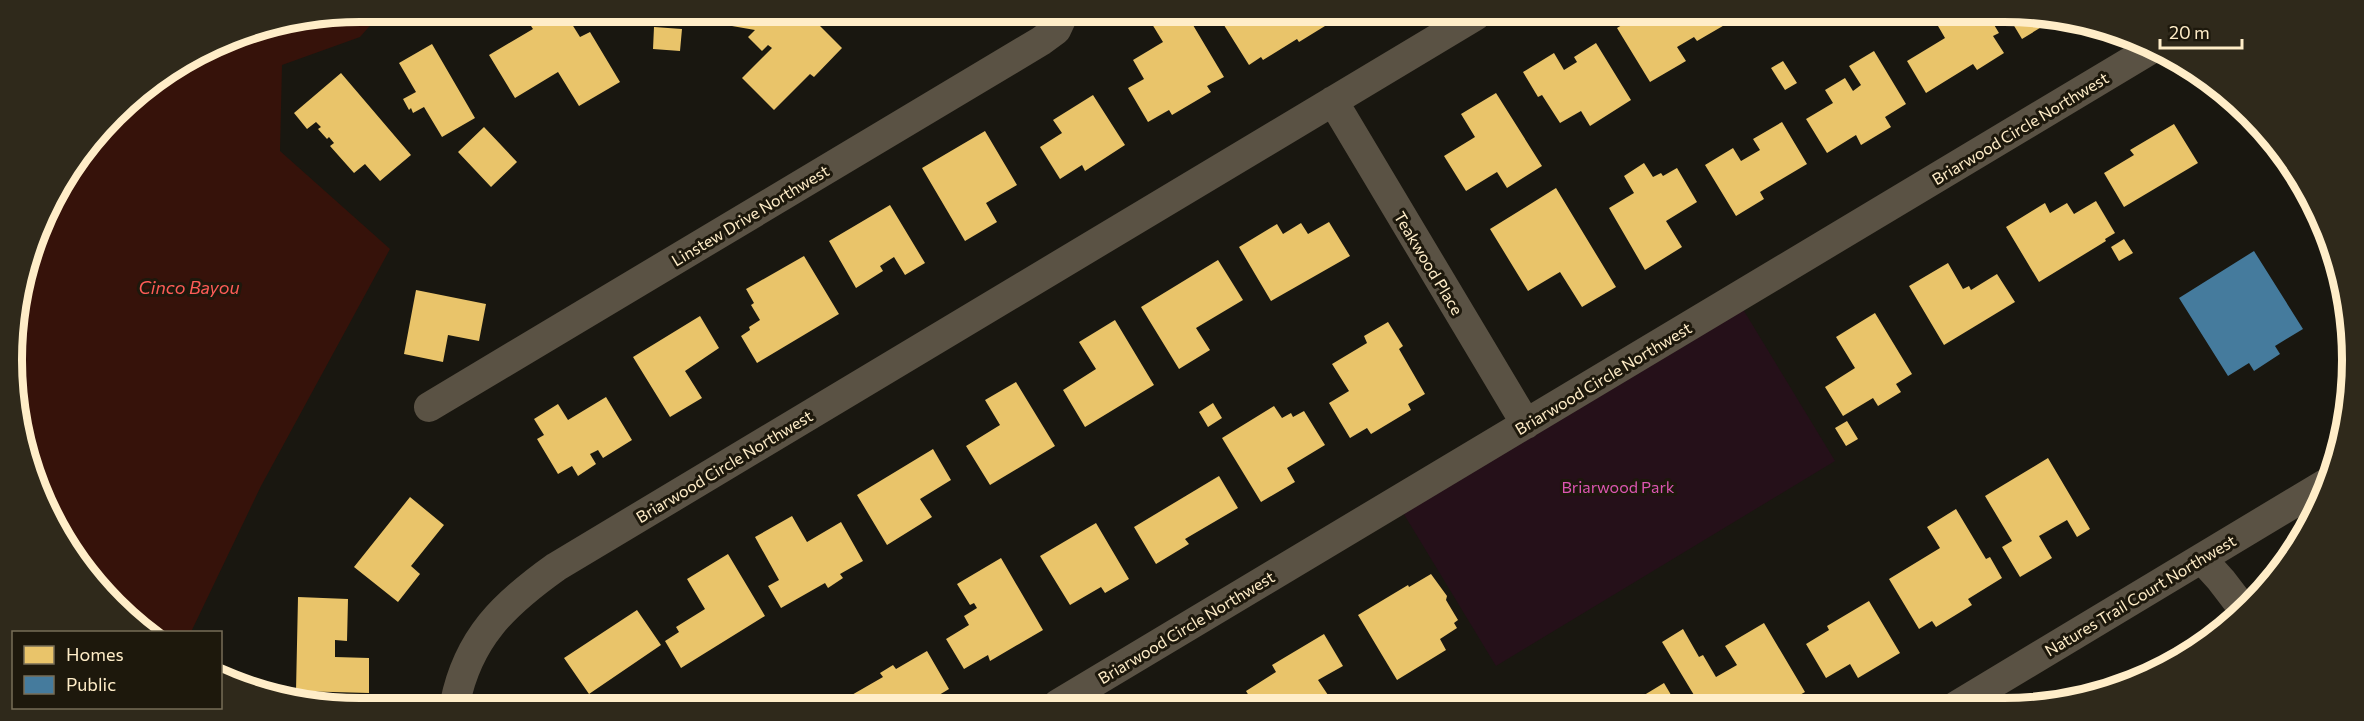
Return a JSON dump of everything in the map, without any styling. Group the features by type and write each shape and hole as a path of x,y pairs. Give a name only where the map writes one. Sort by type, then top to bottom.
{"street":[{"name":"Linstew Drive Northwest","path":"429,406 1041,41 1056,30 1060,22"},
{"name":"Briarwood Circle Northwest","path":"456,698 459,681 482,634 502,610 530,585 556,567 1464,22"},
{"name":"Briarwood Circle Northwest","path":"1068,698 2144,53"},
{"name":"Teakwood Place","path":"1333,101 1526,424"},
{"name":"Natures Trail Court Northwest","path":"1969,698 2316,489"},
{"path":"2202,559 2239,604"}],"green space":[{"name":"Briarwood Park","path":"1741,306 1835,461 1496,666 1402,511"}],"water":[{"name":"Cinco Bayou","path":"373,22 360,37 282,65 280,151 390,249 261,486 191,631 158,631 121,600 92,566 68,530 48,490 34,448 25,405 22,360 25,316 34,273 57,211 79,173 121,121 155,92 211,57 252,40 316,25"}],"building: Homes":[{"path":"538,22 560,22 562,26 571,22 580,37 590,32 620,82 579,106 558,72 515,98 489,55 533,29 531,26"},
{"path":"733,22 816,22 842,48 814,77 810,74 774,110 742,78 772,48 768,45 762,51 748,37 755,30 732,26"},
{"path":"1155,22 1191,22 1224,77 1207,86 1211,92 1172,115 1169,110 1148,122 1128,88 1144,79 1133,60 1163,42 1152,24"},
{"path":"1222,22 1323,22 1325,26 1299,42 1297,39 1263,60 1261,57 1249,65"},
{"path":"1627,22 1728,23 1697,41 1694,37 1677,47 1686,61 1650,82 1617,28"},
{"path":"1944,22 1992,22 1999,33 1993,36 2004,53 1977,70 1973,64 1926,93 1907,61 1945,38 1938,26"},
{"path":"2012,22 2045,25 2022,39"},
{"path":"654,27 682,29 680,51 653,49"},
{"path":"1596,43 1631,100 1590,126 1581,111 1560,123 1542,95 1538,97 1523,72 1554,53 1564,70 1577,62 1574,57"},
{"path":"432,44 475,118 442,137 424,107 413,113 411,108 409,110 403,99 416,92 399,63"},
{"path":"1874,51 1906,104 1885,117 1891,127 1861,145 1856,135 1827,153 1806,119 1833,103 1825,90 1845,78 1853,91 1861,85 1849,66"},
{"path":"1783,61 1797,83 1785,90 1771,68"},
{"path":"341,73 411,155 380,181 365,164 354,173 330,146 334,143 318,129 321,127 316,122 307,129 294,113"},
{"path":"1496,93 1542,166 1507,188 1497,172 1466,191 1444,156 1475,137 1461,114"},
{"path":"1093,95 1125,145 1085,171 1082,165 1060,179 1040,147 1062,133 1053,120"},
{"path":"1782,122 1807,164 1760,192 1764,199 1736,216 1705,165 1733,148 1741,161 1760,150 1753,139"},
{"path":"2174,124 2198,163 2124,207 2104,173 2134,155 2130,150"},
{"path":"484,127 517,162 491,187 458,152"},
{"path":"985,131 1017,185 986,203 997,222 965,241 922,168"},
{"path":"1644,163 1653,177 1661,173 1663,176 1677,168 1697,202 1666,221 1682,247 1645,270 1609,208 1634,193 1624,176"},
{"path":"1556,188 1616,287 1582,307 1560,272 1528,291 1490,229"},
{"path":"2096,201 2115,233 2105,239 2106,241 2039,282 2006,227 2045,203 2050,213 2067,203 2074,214"},
{"path":"890,205 925,263 905,275 894,257 880,266 883,271 856,288 829,241"},
{"path":"1329,222 1350,256 1271,301 1239,247 1277,224 1283,234 1301,223 1308,234"},
{"path":"2124,239 2133,253 2119,261 2111,247"},
{"path":"804,256 839,314 757,363 741,336 760,320 751,305 754,303 746,289"},
{"path":"1218,260 1243,300 1196,328 1210,350 1179,369 1141,307"},
{"path":"1948,263 1963,289 1969,286 1971,290 1997,274 2015,302 1944,345 1909,286"},
{"path":"416,290 486,304 479,341 448,335 443,362 404,354"},
{"path":"1875,313 1912,374 1896,384 1901,392 1878,406 1873,398 1843,416 1825,387 1855,368 1836,337"},
{"path":"700,316 719,348 685,371 702,398 670,417 633,357"},
{"path":"1115,320 1154,385 1085,427 1063,390 1096,369 1079,342"},
{"path":"1388,322 1403,346 1399,349 1425,394 1408,404 1411,410 1371,434 1367,428 1350,438 1329,403 1349,391 1332,364 1367,343 1364,336"},
{"path":"1016,382 1055,446 990,485 966,446 1000,425 985,400"},
{"path":"606,397 632,440 603,458 598,450 590,454 596,464 578,476 572,466 558,474 537,439 544,435 534,419 558,404 568,420"},
{"path":"1213,403 1222,418 1208,427 1199,412"},
{"path":"1274,406 1282,418 1291,413 1293,417 1304,411 1325,445 1287,468 1295,482 1261,502 1222,438"},
{"path":"1847,421 1858,439 1846,446 1835,428"},
{"path":"933,449 951,480 920,499 932,517 887,545 857,495"},
{"path":"2048,458 2090,529 2077,537 2067,520 2039,536 2052,558 2020,577 2002,547 2012,541 1985,496"},
{"path":"1219,476 1238,508 1185,539 1189,544 1156,564 1134,527"},
{"path":"410,497 444,525 411,566 420,574 398,602 354,567"},
{"path":"1956,509 1986,559 1990,557 2002,578 1968,599 1972,605 1936,627 1932,621 1919,629 1889,579 1940,548 1927,527"},
{"path":"792,516 807,542 841,522 863,561 840,574 843,578 828,588 825,583 781,608 768,586 779,580 755,537"},
{"path":"1096,523 1129,579 1105,593 1101,587 1070,605 1040,556"},
{"path":"728,554 765,616 681,668 665,641 679,632 676,627 705,609 687,579"},
{"path":"1001,558 1043,630 990,661 988,655 964,669 946,639 969,625 964,616 977,608 974,603 970,605 957,584"},
{"path":"1431,574 1447,596 1446,600 1458,620 1454,623 1457,628 1440,639 1446,650 1397,680 1358,615"},
{"path":"298,597 348,599 347,641 335,640 335,657 369,658 369,693 296,691"},
{"path":"1869,601 1900,653 1858,678 1850,664 1826,678 1806,644 1829,630 1827,626"},
{"path":"637,610 661,645 589,694 564,658"},
{"path":"1764,623 1805,692 1794,698 1696,698 1662,642 1683,629 1699,657 1703,655 1716,677 1737,665 1725,646"},
{"path":"1324,634 1343,666 1318,680 1328,695 1323,698 1250,698 1246,691 1276,672 1272,665"},
{"path":"927,651 949,689 934,698 846,698 883,677 880,673 893,665 896,669"},
{"path":"1664,683 1673,698 1639,698"}],"building: Public":[{"path":"2254,251 2303,329 2275,346 2280,354 2254,371 2249,363 2228,376 2179,298"}]}
